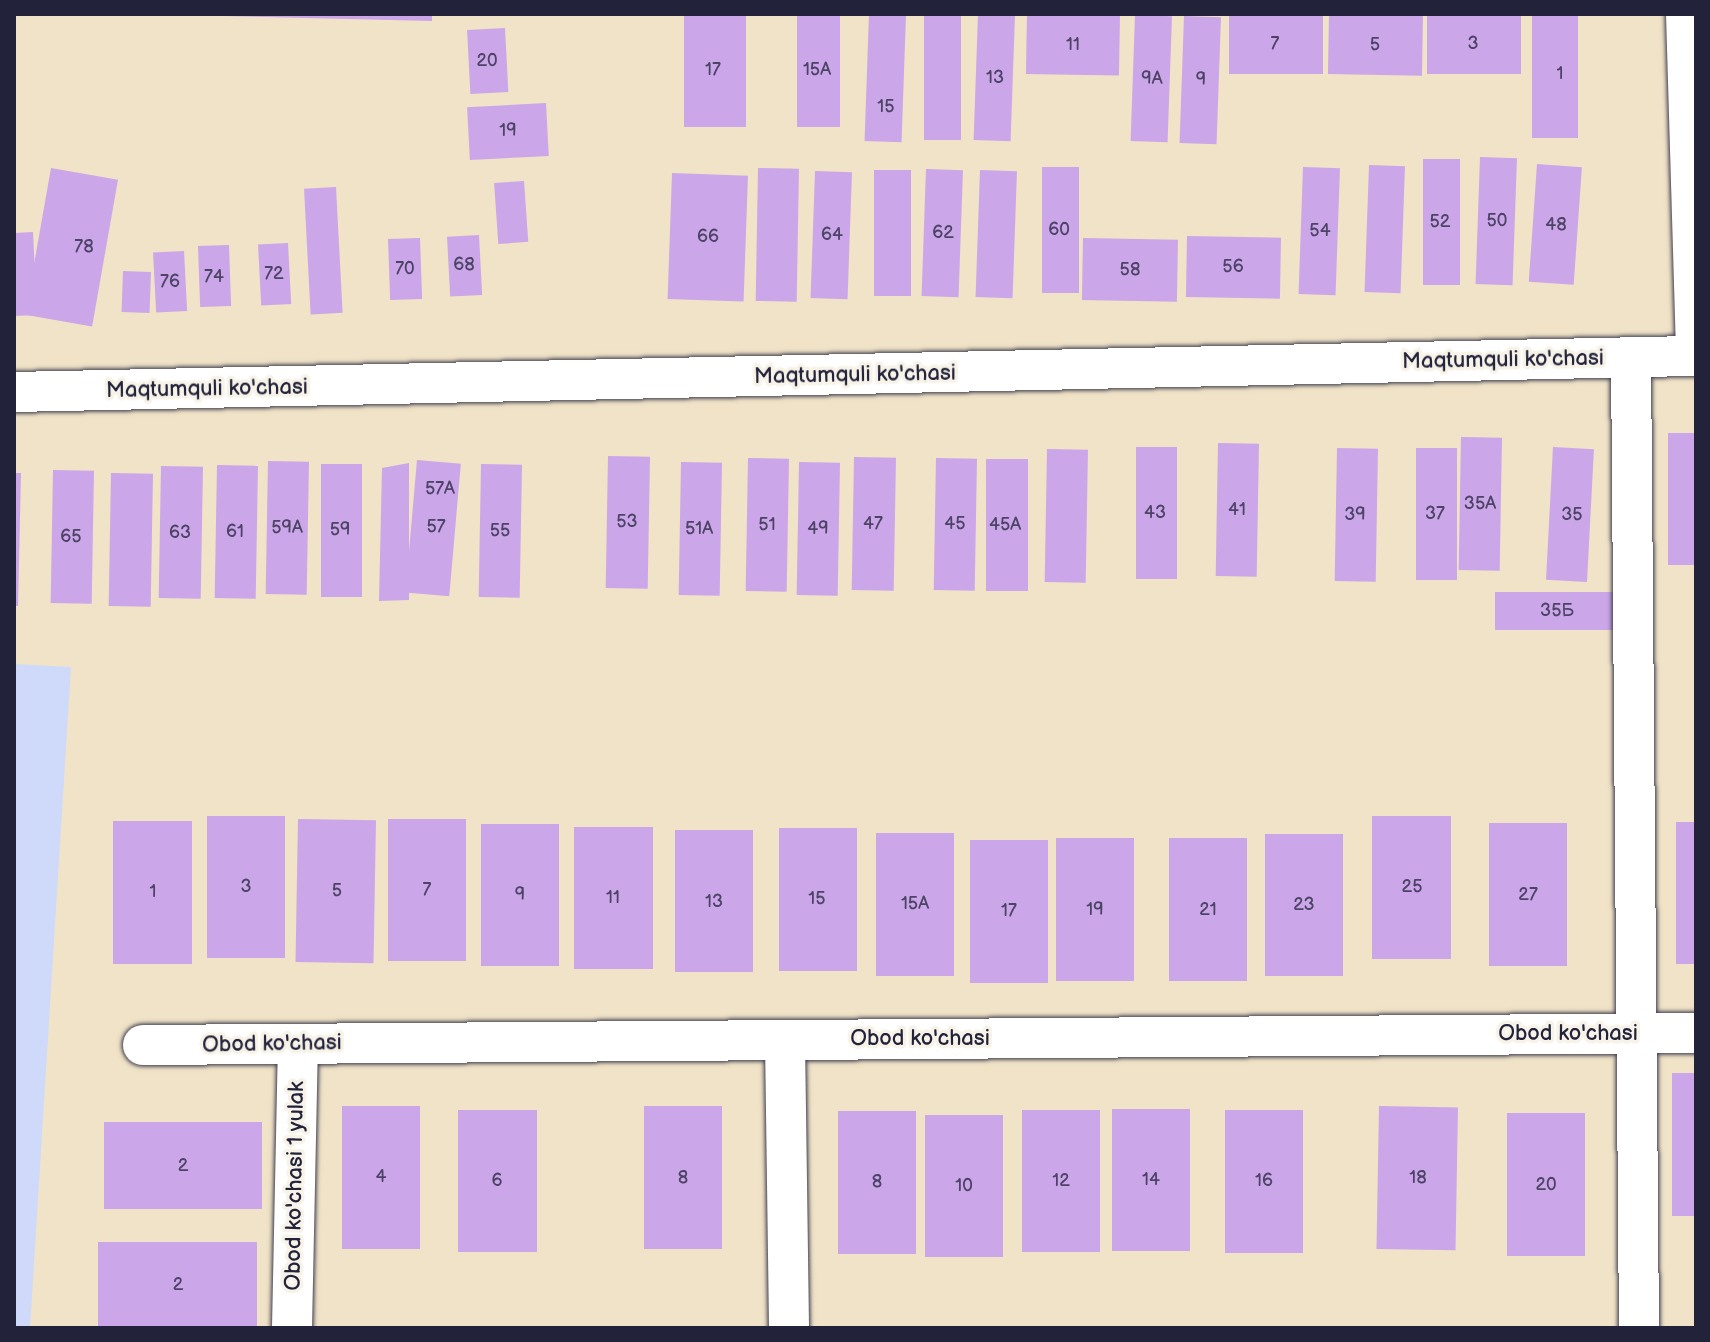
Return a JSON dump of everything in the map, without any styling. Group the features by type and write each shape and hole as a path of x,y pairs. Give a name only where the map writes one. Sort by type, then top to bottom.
{"street":[{"path":"1686,14 1696,356"},
{"name":"Maqtumquli ko'chasi","path":"14,392 1696,356"},
{"path":"1631,357 1639,1328"},
{"name":"Obod ko'chasi","path":"143,1045 1696,1033"},
{"path":"785,1040 789,1328"},
{"name":"Obod ko'chasi 1 yulak","path":"292,1328 298,1044"}],"shaded area":[{"path":"14,664 71,667 30,1328 14,1328"}],"building":[{"path":"135,14 432,14 432,21"},
{"path":"684,14 746,14 746,127 684,127"},
{"path":"797,14 840,14 840,127 797,127"},
{"path":"869,14 906,15 902,142 865,141"},
{"path":"924,14 961,14 961,140 924,140"},
{"path":"978,14 1015,15 1011,141 974,140"},
{"path":"1027,14 1120,16 1119,76 1026,74"},
{"path":"1229,14 1323,14 1323,74 1229,74"},
{"path":"1329,14 1423,16 1422,76 1328,74"},
{"path":"1427,14 1521,14 1521,74 1427,74"},
{"path":"1532,14 1578,14 1578,138 1532,138"},
{"path":"1135,15 1172,16 1168,142 1131,141"},
{"path":"1184,16 1221,17 1217,144 1180,143"},
{"path":"505,28 508,92 470,94 467,30"},
{"path":"546,103 549,156 470,160 467,107"},
{"path":"1480,157 1517,158 1513,285 1476,284"},
{"path":"1423,159 1460,159 1460,285 1423,285"},
{"path":"1537,164 1582,167 1574,285 1529,282"},
{"path":"1369,165 1405,166 1401,293 1365,292"},
{"path":"1042,167 1079,167 1079,293 1042,293"},
{"path":"1303,167 1340,168 1336,295 1299,294"},
{"path":"51,168 118,180 92,327 25,315"},
{"path":"758,168 799,169 797,302 756,301"},
{"path":"926,169 963,170 959,297 922,296"},
{"path":"874,170 911,170 911,296 874,296"},
{"path":"980,170 1017,171 1013,298 976,297"},
{"path":"815,171 852,172 848,299 811,298"},
{"path":"672,173 748,176 744,302 668,299"},
{"path":"524,181 528,242 498,244 494,183"},
{"path":"336,187 343,313 311,315 304,189"},
{"path":"33,232 37,315 14,316 14,233"},
{"path":"479,235 482,295 450,297 447,237"},
{"path":"1187,236 1281,238 1280,299 1186,297"},
{"path":"420,238 422,299 390,300 388,239"},
{"path":"1083,238 1178,240 1177,302 1082,300"},
{"path":"288,243 291,304 261,305 258,245"},
{"path":"229,245 231,306 200,307 198,246"},
{"path":"184,251 187,311 156,313 153,253"},
{"path":"123,271 151,272 150,313 122,312"},
{"path":"1668,433 1696,433 1696,565 1668,565"},
{"path":"1461,437 1502,438 1500,571 1459,570"},
{"path":"1218,443 1259,444 1257,577 1216,576"},
{"path":"1136,447 1177,447 1177,579 1136,579"},
{"path":"1553,447 1594,449 1587,582 1546,580"},
{"path":"1337,448 1378,449 1376,582 1335,581"},
{"path":"1416,448 1457,448 1457,580 1416,580"},
{"path":"1047,449 1088,450 1086,583 1045,582"},
{"path":"608,456 650,457 648,589 606,588"},
{"path":"854,457 896,458 894,591 852,590"},
{"path":"748,458 789,459 787,592 746,591"},
{"path":"936,458 977,459 975,591 934,590"},
{"path":"986,459 1028,459 1028,591 986,591"},
{"path":"417,460 461,464 449,596 405,592"},
{"path":"268,461 309,462 307,595 266,594"},
{"path":"681,462 722,463 720,596 679,595"},
{"path":"799,462 840,463 838,596 797,595"},
{"path":"409,463 409,600 379,601 382,468"},
{"path":"321,464 362,464 362,597 321,597"},
{"path":"481,464 522,465 520,598 479,597"},
{"path":"217,465 258,466 256,599 215,598"},
{"path":"161,466 203,467 201,599 159,598"},
{"path":"53,470 94,471 92,604 51,603"},
{"path":"14,473 21,473 18,606 14,606"},
{"path":"111,473 153,474 151,607 109,606"},
{"path":"1495,592 1621,592 1621,630 1495,630"},
{"path":"207,816 285,816 285,958 207,958"},
{"path":"1372,816 1451,816 1451,959 1372,959"},
{"path":"298,819 376,820 373,963 296,962"},
{"path":"388,819 466,819 466,961 388,961"},
{"path":"113,821 192,821 192,964 113,964"},
{"path":"1676,822 1696,822 1696,964 1676,964"},
{"path":"1489,823 1567,823 1567,966 1489,966"},
{"path":"481,824 559,824 559,966 481,966"},
{"path":"574,827 653,827 653,969 574,969"},
{"path":"779,828 857,828 857,971 779,971"},
{"path":"675,830 753,830 753,972 675,972"},
{"path":"876,833 954,833 954,976 876,976"},
{"path":"1265,834 1343,834 1343,976 1265,976"},
{"path":"1056,838 1134,838 1134,981 1056,981"},
{"path":"1169,838 1247,838 1247,981 1169,981"},
{"path":"970,840 1048,840 1048,983 970,983"},
{"path":"1672,1073 1696,1073 1696,1216 1672,1216"},
{"path":"342,1106 420,1106 420,1249 342,1249"},
{"path":"644,1106 722,1106 722,1249 644,1249"},
{"path":"1379,1106 1458,1107 1455,1250 1377,1249"},
{"path":"1112,1109 1190,1109 1190,1251 1112,1251"},
{"path":"458,1110 537,1110 537,1252 458,1252"},
{"path":"1022,1110 1100,1110 1100,1252 1022,1252"},
{"path":"1225,1110 1303,1110 1303,1253 1225,1253"},
{"path":"838,1111 916,1111 916,1254 838,1254"},
{"path":"1507,1113 1585,1113 1585,1256 1507,1256"},
{"path":"925,1115 1003,1115 1003,1257 925,1257"},
{"path":"104,1122 262,1122 262,1209 104,1209"},
{"path":"98,1242 257,1242 257,1328 98,1328"}]}
